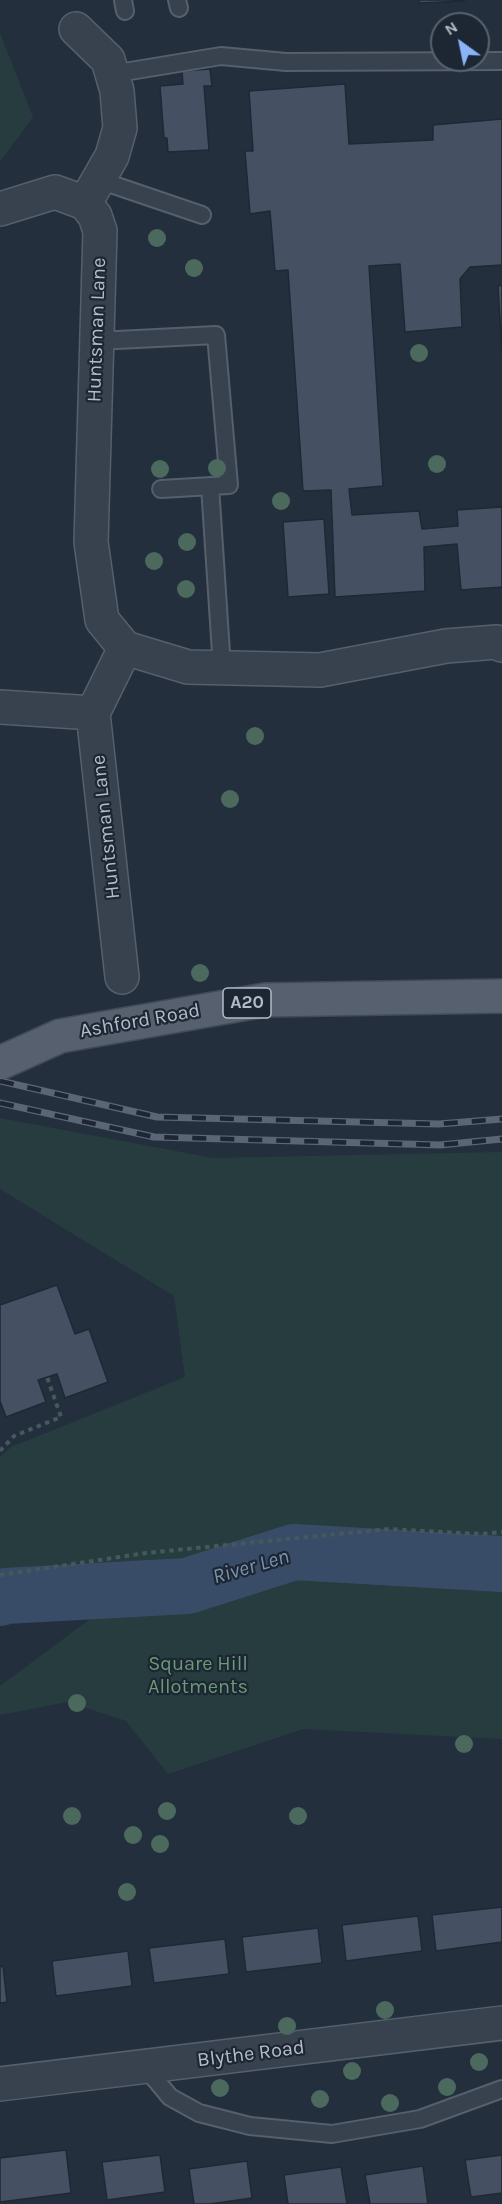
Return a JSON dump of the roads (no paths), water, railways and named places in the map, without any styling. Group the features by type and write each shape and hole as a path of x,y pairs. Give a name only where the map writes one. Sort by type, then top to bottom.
{"main road":[{"name":"Ashford Road","path":"0,1063 60,1036 265,1000 502,996"}],"street":[{"path":"0,209 55,192 92,191 112,156 120,128 117,92 112,74 108,60 76,29"},
{"name":"Huntsman Lane","path":"92,191 95,216 100,231 91,542 102,620 125,648"},
{"path":"0,706 93,712 125,648 188,667 321,670 446,646 497,642 502,645"},
{"name":"Huntsman Lane","path":"93,712 122,977"},
{"name":"Blythe Road","path":"0,2084 502,2023"}],"lane":[{"path":"112,74 221,56 286,62 502,61"},
{"path":"92,191 202,215"},
{"path":"97,341 216,335 229,485 161,489"},
{"path":"210,486 222,668"},
{"path":"145,2067 170,2097 200,2113 250,2126 332,2134 420,2119 502,2089"}],"waterway":[{"name":"River Len","path":"0,1598 187,1586 294,1552 502,1564"}],"railway":[{"path":"0,1081 157,1117 439,1124 502,1119"},
{"path":"0,1103 154,1137 440,1145 502,1139"}],"park label":[{"name":"Square Hill Allotments","path":"198,1676"}]}
